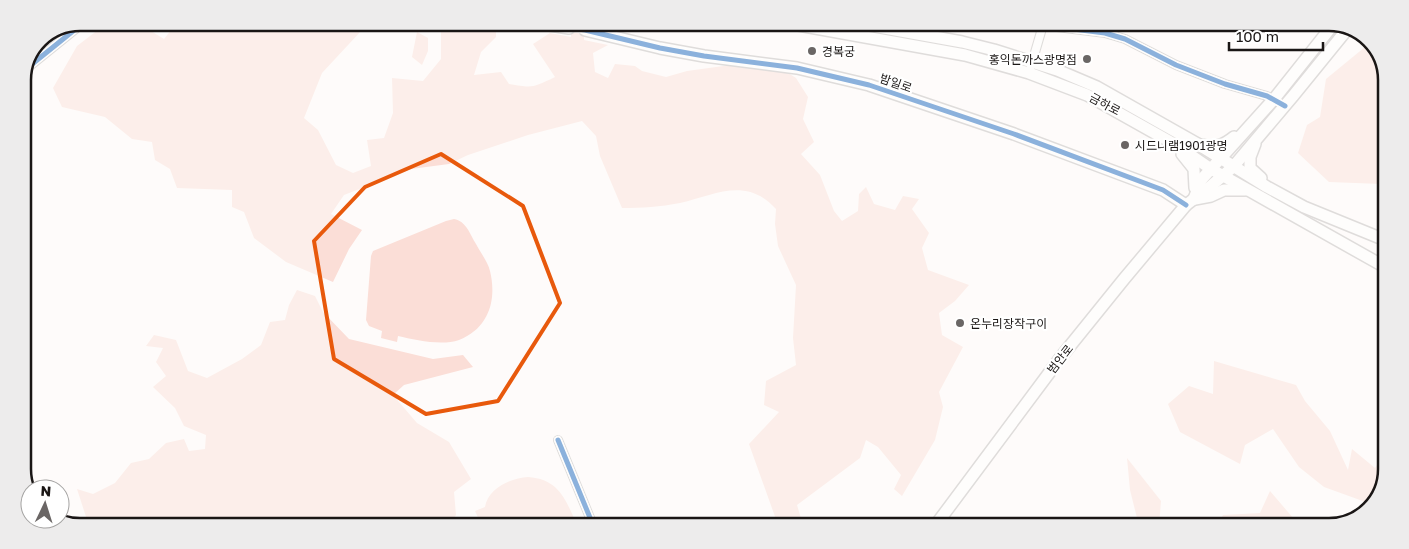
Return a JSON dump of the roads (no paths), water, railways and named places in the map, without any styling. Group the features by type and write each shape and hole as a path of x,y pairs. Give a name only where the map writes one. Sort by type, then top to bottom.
{"main road":[{"name":"밤일로","path":"589,31 660,48 704,56 797,68 869,85 1014,134 1164,190 1190,202"},
{"name":"금하로","path":"830,31 1057,70 1097,87 1304,207 1378,237"},
{"name":"금하로","path":"906,31 962,42 1031,67 1104,103 1176,145 1211,169 1378,263"},
{"name":"범안로","path":"1190,202 1201,180 1274,99 1328,31"},
{"name":"범안로","path":"941,518 1061,358 1190,202 1233,167 1343,33"},
{"path":"1196,144 1212,147 1220,146 1250,125"},
{"path":"1257,139 1250,157 1250,168 1262,179 1267,187"},
{"path":"1176,145 1194,169 1196,180 1190,202"},
{"path":"1190,202 1228,189 1250,190"}],"street":[{"path":"878,40 879,31"},
{"path":"1031,67 1040,31"},
{"path":"1089,31 1125,39 1184,68 1225,84 1274,99 1285,106"},
{"path":"35,62 71,32"},
{"path":"558,440 590,518"}],"place":[{"name":"경복궁","path":"812,51"},
{"name":"홍익돈까스광명점","path":"1087,59"},
{"name":"시드니램1901광명","path":"1125,145"},
{"name":"온누리장작구이","path":"960,323"}]}
